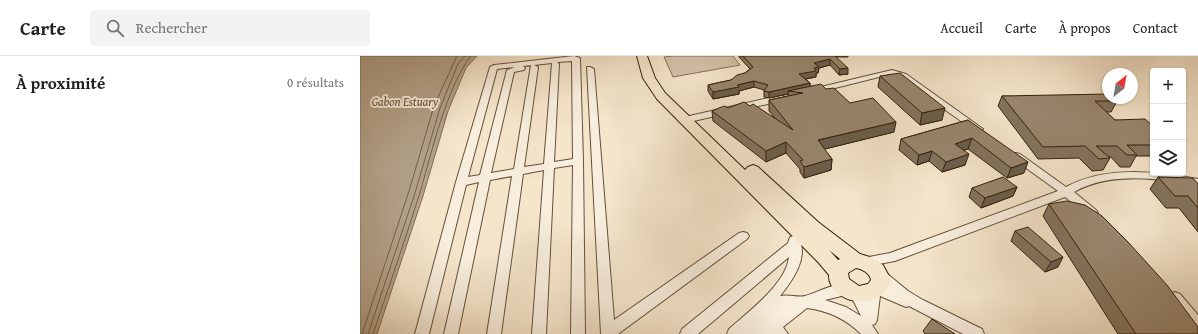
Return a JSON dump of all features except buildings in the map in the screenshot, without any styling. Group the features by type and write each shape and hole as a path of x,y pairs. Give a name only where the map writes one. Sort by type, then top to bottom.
{"highway":[{"path":"642,56 649,78 654,87 812,226 859,262"},
{"path":"652,56 664,84 691,119 838,272"},
{"path":"859,262 873,266 869,286 841,284 838,278 838,272 842,266 847,263 859,262"}],"street":[{"path":"422,334 494,67 576,58 578,161 578,334"},
{"path":"451,334 485,178 511,70 576,62"},
{"path":"539,334 555,64"},
{"path":"494,334 534,67"},
{"path":"590,69 602,221 608,333"},
{"path":"691,119 796,96 886,73 898,73 988,136"},
{"path":"1007,150 1066,192 1101,222"},
{"path":"462,182 578,161"},
{"path":"859,262 891,258 1066,192 1086,182 1125,175 1165,176 1198,182"},
{"path":"734,334 768,301 783,282 794,261 794,245 790,222"},
{"path":"608,333 743,236"},
{"path":"687,334 794,245"},
{"path":"874,334 871,327 869,286 882,267 891,258"},
{"path":"783,282 784,301"},
{"path":"773,332 804,302 831,291 869,286 918,304 977,334"},
{"path":"1166,287 1198,326"},
{"path":"750,334 784,301 822,304 834,308 862,325 871,327"}],"shaded area":[{"path":"733,56 740,65 673,77 664,57"}],"water":[{"name":"Gabon Estuary","path":"360,56 477,56 466,68 448,111 423,196 377,334 360,334"}]}
